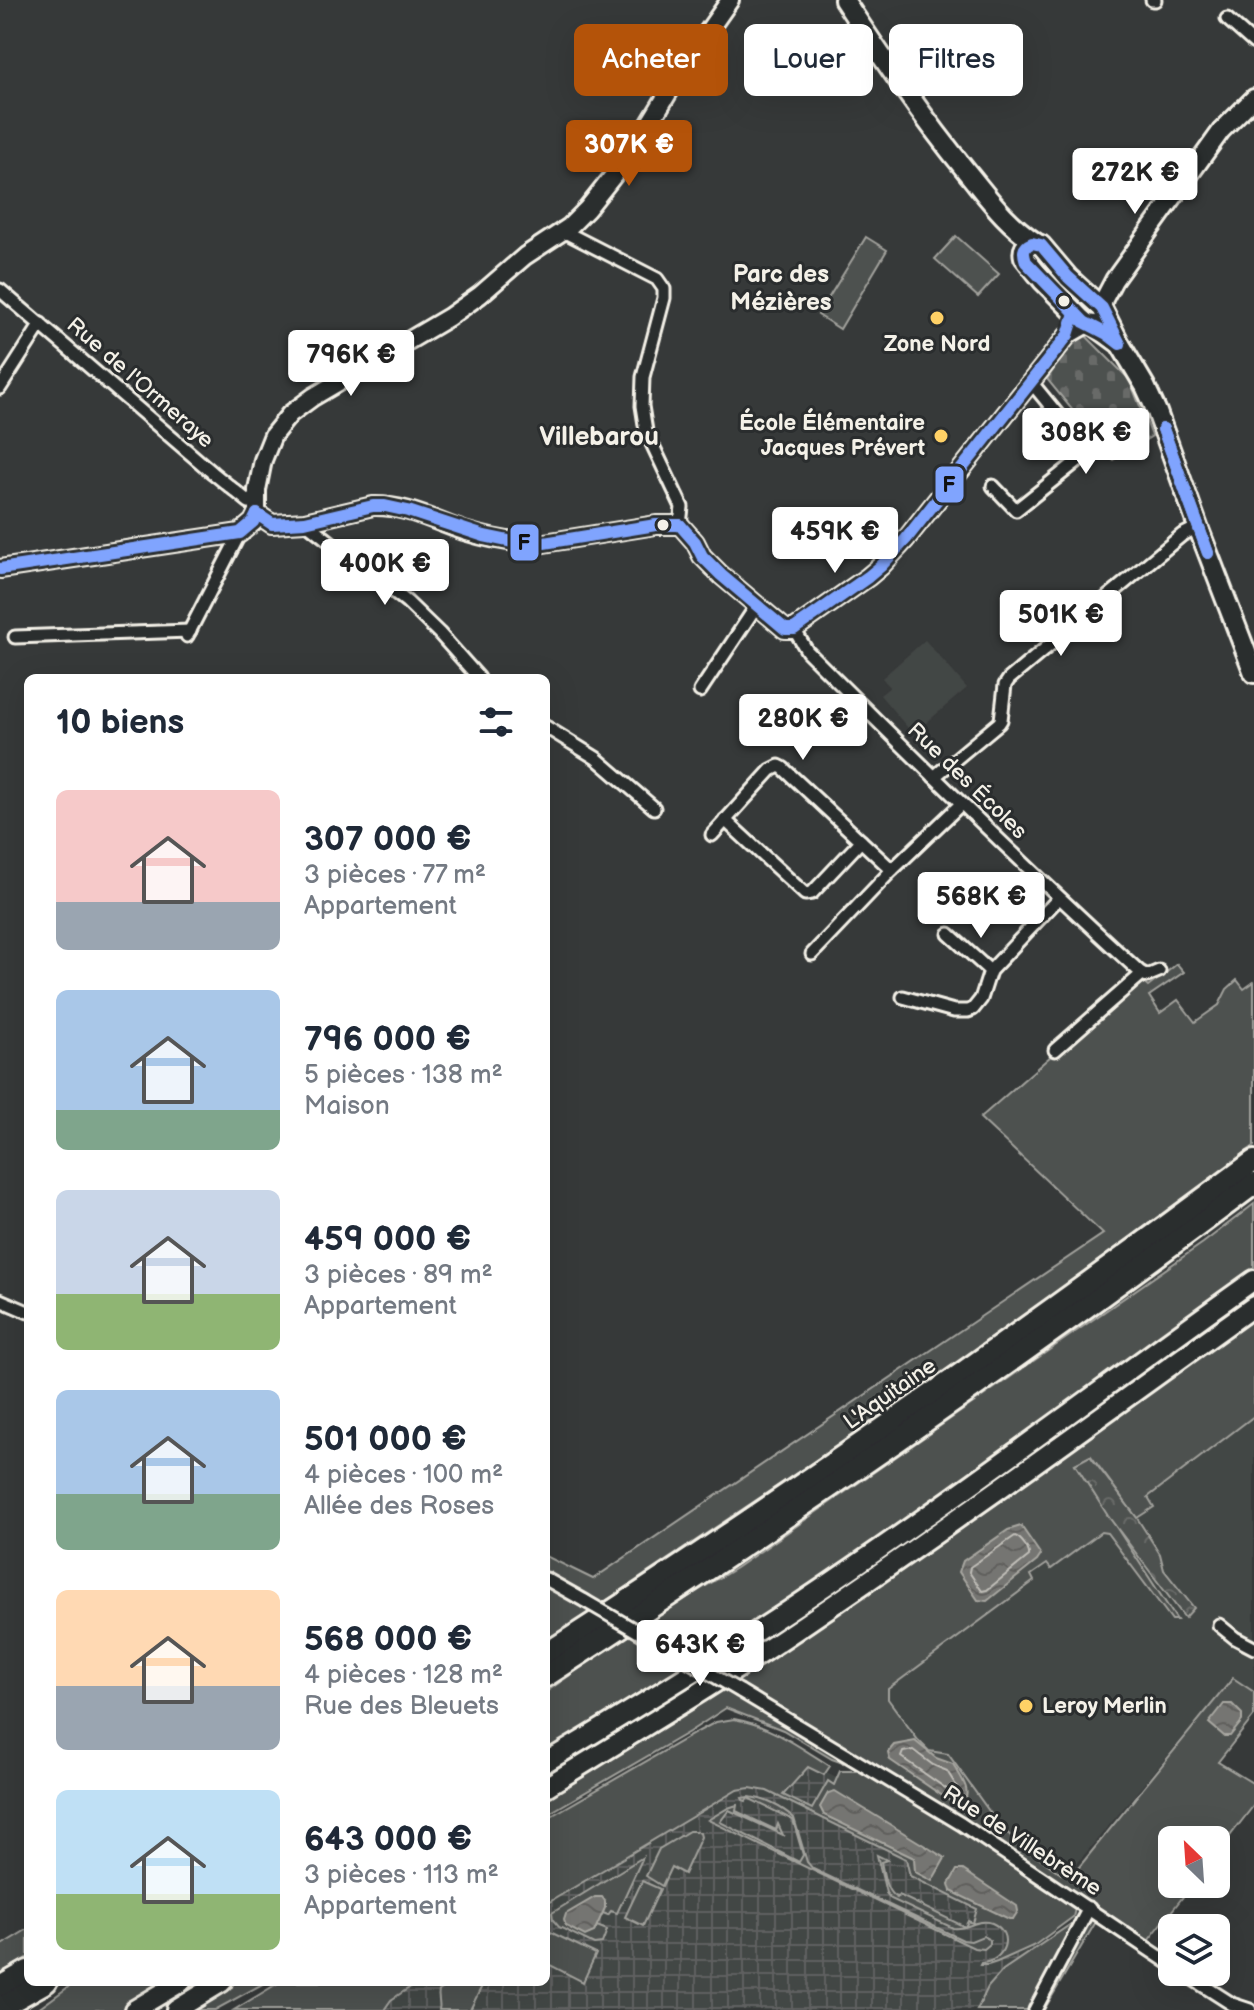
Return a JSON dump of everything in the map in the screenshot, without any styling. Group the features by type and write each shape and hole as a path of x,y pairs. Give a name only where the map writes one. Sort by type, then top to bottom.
{"highway":[{"name":"L'Aquitaine","path":"550,1651 925,1399 1254,1161"},
{"name":"L'Aquitaine","path":"550,1673 936,1414 1254,1184"},
{"path":"0,1987 24,1973"},
{"path":"0,2008 39,1986"}],"main road":[{"path":"844,0 920,112 1029,248 1031,268 1092,313 1120,344 1141,378 1157,412 1254,673"},
{"path":"550,1760 790,1610 1254,1280"},
{"path":"550,1785 809,1622 1254,1306"},
{"path":"134,2010 174,1986"},
{"path":"176,2010 215,1986"}],"street":[{"path":"15,637 189,634 240,533 253,522 267,448 290,414 313,397 460,310 587,209 633,151 690,57 730,0"},
{"path":"1227,19 1254,43"},
{"path":"256,509 272,524 305,522 385,506 409,511 474,534 525,544 656,525 680,525 702,556 721,575 785,629 794,629 881,566 910,534 1068,335 1104,299 1114,280 1221,131 1254,98"},
{"path":"563,231 657,279 664,289 643,377 642,406 646,431 681,502 680,525"},
{"name":"Rue de l'Ormeraye","path":"0,290 256,509"},
{"path":"0,388 41,324"},
{"path":"993,486 1016,510 1085,455 1085,448 1031,382"},
{"path":"305,522 407,602 475,674"},
{"path":"934,777 999,723 1005,685 1009,679 1182,535 1198,527"},
{"path":"0,569 240,533"},
{"path":"700,691 757,605"},
{"name":"Rue des Écoles","path":"794,629 807,651 961,804 1142,974"},
{"path":"550,729 596,758 654,808"},
{"path":"712,835 771,770 779,766 892,870"},
{"path":"812,954 892,870 961,804"},
{"path":"725,820 805,894 812,893 861,841"},
{"path":"903,997 954,1011 968,1011 981,999 990,971 1059,898"},
{"path":"949,934 990,971"},
{"path":"1055,1050 1142,974 1151,976 1159,971"},
{"path":"0,1300 24,1310"},
{"name":"Rue de Villebrème","path":"550,1581 951,1817 1158,1955"},
{"path":"1219,1625 1254,1648"},
{"path":"1035,2010 1089,1908"},
{"path":"1204,1986 1232,2004 1250,2010"}],"shaded area":[{"path":"925,640 967,688 913,734 880,695 890,687 882,678"},
{"path":"1254,1344 1254,1692 1233,1678 1064,1879 791,1683"},
{"path":"776,1745 1057,1900 1003,2010 357,2010 379,1986 550,1986 550,1882"}],"green space":[{"path":"956,236 999,274 978,297 935,259"},
{"path":"866,237 887,250 840,329 818,315"},
{"path":"1081,331 1129,379 1152,436 1113,460 1047,379 1054,369 1052,366"},
{"path":"1177,964 1184,972 1149,996 1160,1013 1178,1000 1195,1022 1219,1005 1227,989 1237,980 1244,989 1254,982 1254,1146 1015,1322 849,1438 601,1604 550,1577 550,1558 593,1579 1103,1234 980,1118 1139,979 1148,987"},
{"path":"1254,1204 1254,1272 940,1498 700,1660 640,1626 736,1568 1203,1243"},
{"path":"1254,1286 1254,1299 1005,1479 722,1673 712,1667"},
{"path":"1254,1312 1254,1416 1148,1497 1154,1507 1137,1518 1091,1456 1075,1464 1177,1620 1172,1620 1107,1533 1101,1532 1051,1569 1047,1564 1031,1575 1034,1581 888,1689 888,1699 918,1740 929,1751 948,1754 1002,1829 1061,1874 1075,1872 1233,1678 1254,1692 1254,1716 1218,1762 1254,1784 1254,1805 1230,1836 1230,1826 1158,1826 1158,1898 1182,1898 1169,1914 1158,1914 1158,1928 1148,1941 1102,1909 734,1680"},
{"path":"1090,1456 1137,1518 1160,1554 1164,1570 1194,1608 1185,1618 1108,1516 1075,1464"},
{"path":"550,1588 591,1612 550,1638"},
{"path":"629,1634 672,1658 680,1673 550,1753 550,1689"},
{"path":"723,1688 846,1758 843,1763 832,1759 783,1730 726,1708 550,1813 550,1793"},
{"path":"734,1719 772,1731 830,1766 824,1775 808,1767 783,1795 812,1809 828,1781 834,1785 840,1771 862,1771 872,1775 1070,1900 1075,1909 1073,1917 1035,1945 997,1962 980,1965 1001,1953 1005,1940 1003,1933 992,1923 982,1922 965,1927 968,1921 973,1923 977,1909 910,1876 906,1859 767,1791 750,1788 737,1790 550,1902 550,1817 716,1722"},
{"path":"742,1798 772,1804 794,1818 807,1862 813,1869 963,1940 971,1941 983,1936 990,1940 990,1944 984,1949 974,1948 708,1820 737,1805 736,1811 776,1830 778,1824 783,1835 729,1810 720,1822 799,1862 803,1855 793,1820"},
{"path":"689,1831 700,1833 701,1837 684,1874 671,1867 662,1886 646,1876 659,1849"},
{"path":"877,1855 887,1860 881,1862 893,1895 897,1898 899,1895 965,1927 953,1928 891,1899 886,1893"},
{"path":"643,1857 617,1913 603,1913 605,1901 594,1932 597,1926 607,1930 602,1943 594,1944 559,1927 553,1920 552,1913"},
{"path":"642,1881 660,1889 643,1926 625,1917"},
{"path":"1097,1920 1044,2010 977,2010 988,1987 1003,1970 1071,1924"},
{"path":"24,1931 24,1959 0,1974 0,1946"},
{"path":"550,1932 596,1954 583,1982 550,1965"},
{"path":"70,1986 162,1986 123,2010 37,2010"},
{"path":"227,1986 259,1986 215,2010 187,2010"},
{"path":"273,1986 412,1986 391,2000 384,2010 234,2010"},
{"path":"446,1986 482,1986 470,2010 439,2010 439,1991"}],"water":[{"path":"1021,1526 1041,1555 987,1601 978,1600 959,1572 963,1561 1008,1530"},
{"path":"1224,1704 1232,1704 1242,1714 1242,1721 1230,1736 1224,1736 1209,1723"},
{"path":"915,1741 936,1758 953,1764 966,1789 963,1803 953,1803 890,1760 888,1752 894,1745"},
{"path":"835,1791 945,1858 932,1881 915,1872 914,1858 824,1815 820,1807 828,1793"},
{"path":"957,1870 963,1870 1017,1906 1018,1911 1013,1919 951,1891 949,1884"},
{"path":"595,1897 602,1897 605,1908 594,1932 585,1936 566,1926 566,1914"}],"transit line":[{"name":"F","path":"1032,243 1041,245 1068,277 1102,308 1120,344 1084,322 1026,262 1024,251 1032,243"},
{"name":"F","path":"794,629 868,577 906,539 1068,335 1075,313"},
{"name":"F","path":"1163,429 1208,553"},
{"name":"F","path":"1163,429 1208,553"},
{"name":"F","path":"257,514 272,524 305,522 385,506 484,536 513,542 544,543 656,525 680,525"},
{"name":"F","path":"0,569 240,533 257,514"},
{"name":"F","path":"680,525 702,556 721,575 785,629 794,629"}],"place":[{"name":"Zone Nord","path":"937,318"},
{"name":"École Élémentaire Jacques Prévert","path":"941,436"},
{"name":"Leroy Merlin","path":"1026,1706"}],"district":[{"name":"Parc des Mézières","path":"781,288"},
{"name":"Villebarou","path":"599,437"}]}
